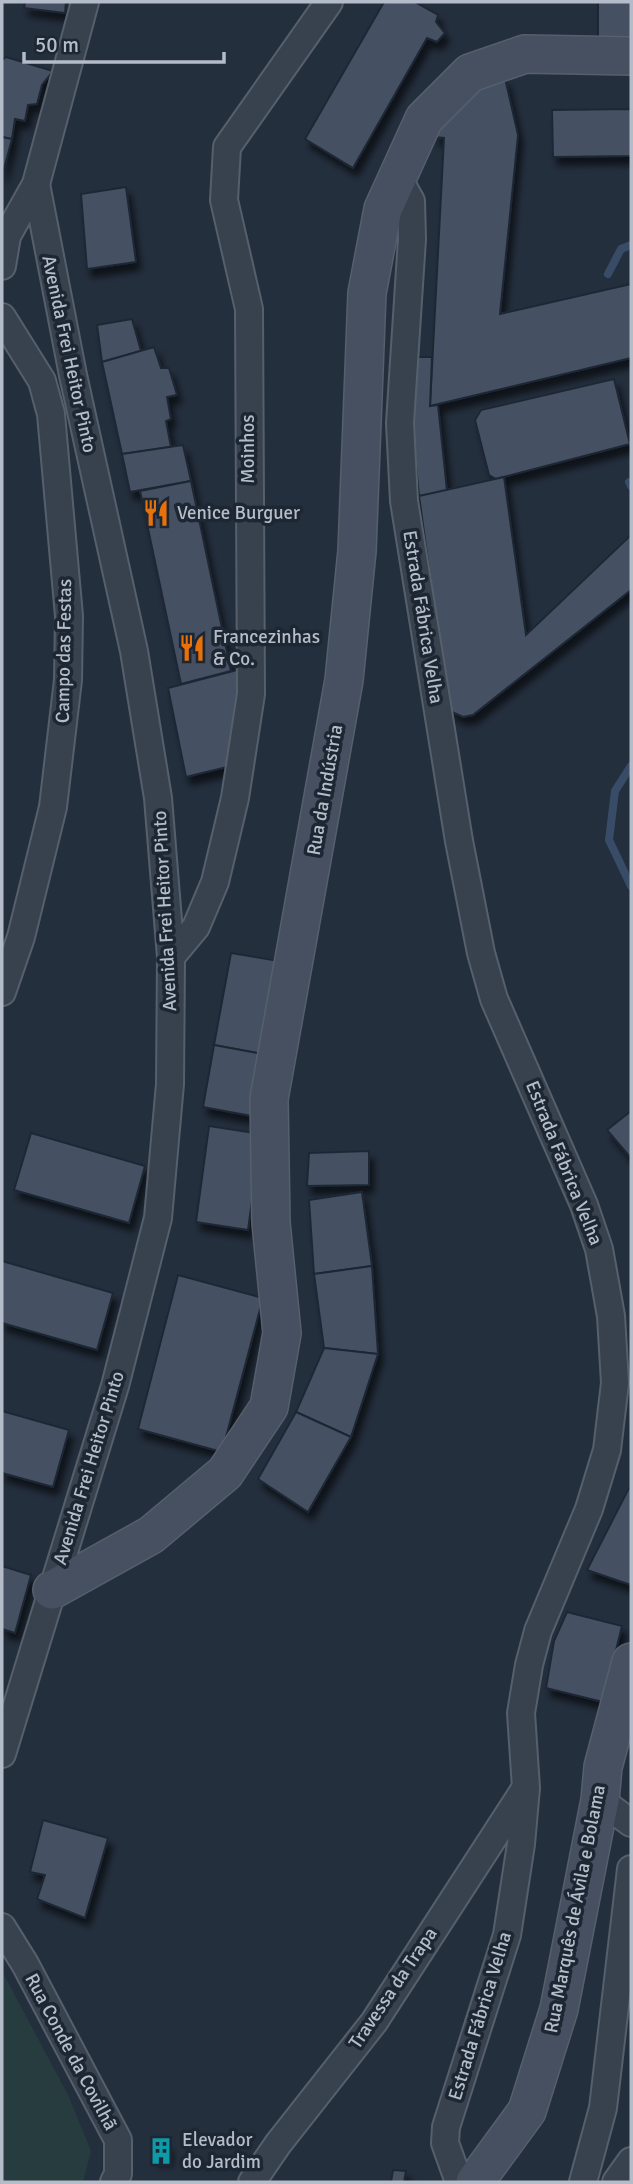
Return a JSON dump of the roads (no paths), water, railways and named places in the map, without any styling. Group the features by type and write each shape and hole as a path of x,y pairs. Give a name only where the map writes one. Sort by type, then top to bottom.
{"street":[{"path":"2,266 7,236 36,184 85,2"},
{"name":"Moinhos","path":"171,957 196,927 215,882 235,798 251,694 249,309 224,200 227,147 329,2"},
{"name":"Rua da Indústria","path":"52,1590 150,1535 225,1473 269,1407 282,1334 271,1223 269,1099 344,680 357,551 367,293 383,209 424,118 470,73 525,54 631,56"},
{"name":"Estrada Fábrica Velha","path":"397,176 411,201 412,239 400,423 404,501 459,841 481,953 494,999 584,1205 599,1249 611,1317 615,1382 607,1450 589,1509 538,1631 529,1665 521,1713 526,1788 521,1844 507,1936 446,2127 445,2143 458,2182"},
{"name":"Avenida Frei Heitor Pinto","path":"2,1754 115,1386 158,1218 170,1084 171,957 158,798 134,651 73,375 36,184"},
{"name":"Campo das Festas","path":"2,317 42,381 51,414 69,616 68,680 53,807 21,937 2,992"},
{"path":"607,1450 631,1438"},
{"name":"Rua Marquês de Ávila e Bolama","path":"475,2182 527,2111 559,2010 600,1800 603,1767 631,1662"},
{"name":"Travessa da Trapa","path":"252,2182 278,2144 374,2022 526,1788"},
{"path":"600,1800 631,1823"},
{"path":"583,2182 603,2108 631,1869"},
{"name":"Rua Conde da Covilhã","path":"2,1927 25,1964 118,2140 118,2174 114,2182"},
{"path":"616,2182 631,2161"}],"waterway":[{"path":"608,274 621,249 631,245"},
{"path":"629,482 631,486"},
{"path":"631,766 615,791 609,840 631,886"}],"place":[{"name":"Venice Burguer","path":"156,513"},
{"name":"Francezinhas & Co.","path":"192,648"},
{"name":"Elevador do Jardim","path":"161,2151"}]}
